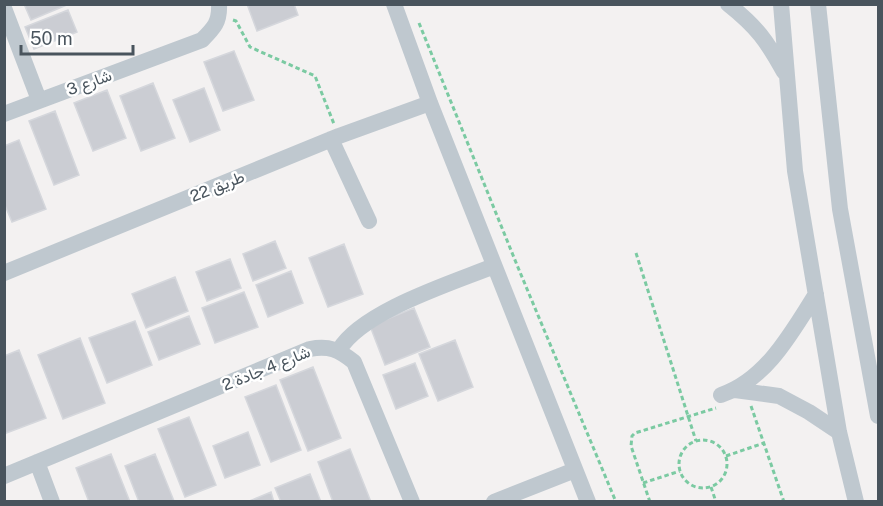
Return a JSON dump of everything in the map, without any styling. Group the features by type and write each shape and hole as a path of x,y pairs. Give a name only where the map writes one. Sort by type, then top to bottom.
{"street":[{"path":"394,4 430,103 588,501"},
{"path":"728,4 748,20 768,42 787,78"},
{"path":"781,4 795,171 839,432 856,501"},
{"path":"818,4 840,209 879,416"},
{"path":"4,8 39,100"},
{"name":"شارع 3","path":"4,114 202,40 216,27 219,10"},
{"name":"طريق 22","path":"4,273 335,138 430,103"},
{"path":"335,138 369,221"},
{"path":"412,501 354,362 339,350 344,341 359,327 397,306 494,266"},
{"path":"727,397 772,358 792,334 816,294"},
{"name":"شارع 4 جادة 2","path":"4,476 310,349 323,346 339,350"},
{"path":"727,397 779,396 839,432"},
{"path":"37,462 52,501"},
{"path":"494,501 575,470"}],"path":[{"path":"219,10 236,21 250,47 315,76 335,138"},
{"path":"416,15 517,266 616,501"},
{"path":"636,254 696,441"},
{"path":"650,501 631,446 632,436 635,433 688,417 727,397"},
{"path":"749,403 783,501"},
{"path":"696,441 711,441 718,444 726,456 727,471 723,478 711,487 703,488 689,483 680,471 679,464 683,450 696,441"},
{"path":"726,456 764,444"},
{"path":"643,483 680,471"},
{"path":"711,487 716,501"}],"building":[{"path":"24,4 69,4 31,20"},
{"path":"247,4 294,4 298,15 257,31"},
{"path":"68,10 77,32 34,49 25,27"},
{"path":"234,51 254,100 223,111 204,62"},
{"path":"153,83 175,138 141,151 120,96"},
{"path":"204,88 220,130 190,142 173,100"},
{"path":"107,90 126,138 93,151 74,103"},
{"path":"55,111 79,175 54,185 29,121"},
{"path":"19,140 46,209 12,222 4,203 4,146"},
{"path":"275,241 286,268 253,281 243,254"},
{"path":"344,244 363,294 328,307 309,258"},
{"path":"230,259 241,288 207,301 196,272"},
{"path":"291,271 303,303 268,317 256,285"},
{"path":"175,277 188,311 146,328 132,294"},
{"path":"244,292 258,327 215,343 202,308"},
{"path":"414,308 430,347 385,365 370,326"},
{"path":"189,316 200,344 159,360 148,332"},
{"path":"135,321 152,365 107,383 89,338"},
{"path":"80,338 105,403 63,419 38,355"},
{"path":"455,340 473,387 438,401 419,354"},
{"path":"19,350 46,418 4,434 4,356"},
{"path":"415,363 428,396 396,409 383,375"},
{"path":"313,367 341,438 308,451 280,380"},
{"path":"276,385 301,450 271,462 245,397"},
{"path":"189,417 216,485 185,497 158,429"},
{"path":"248,432 260,465 225,478 213,446"},
{"path":"350,449 371,502 333,502 318,462"},
{"path":"111,454 130,502 89,502 76,468"},
{"path":"155,454 174,501 139,502 125,466"},
{"path":"310,474 321,502 281,502 275,488"},
{"path":"271,492 274,502 247,502"}]}
